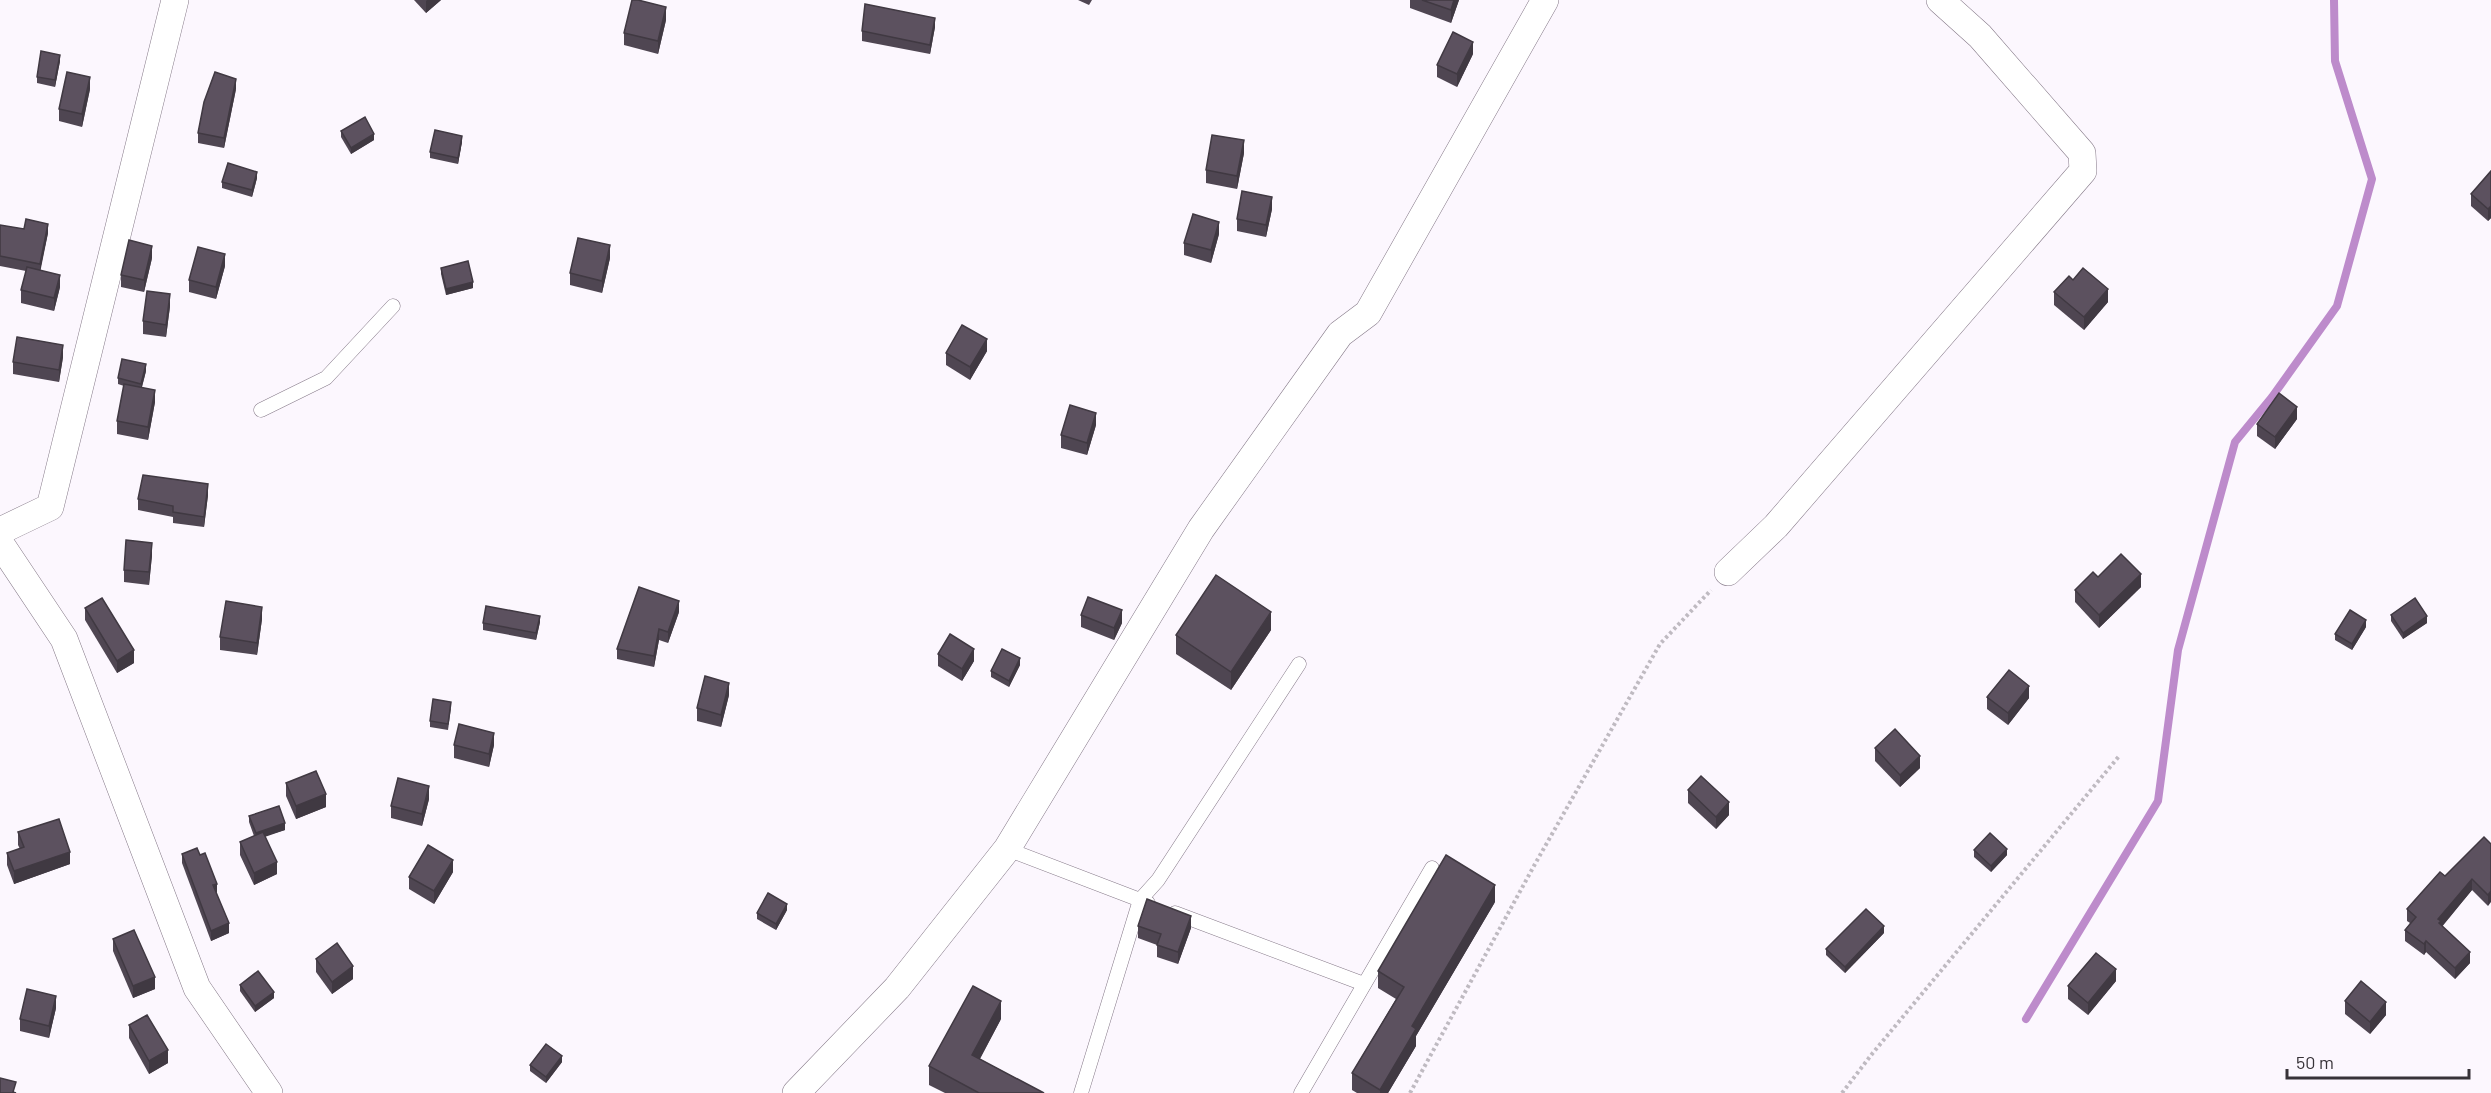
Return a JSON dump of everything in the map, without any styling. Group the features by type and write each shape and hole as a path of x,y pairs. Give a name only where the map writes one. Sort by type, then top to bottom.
{"street":[{"path":"0,531 50,507 175,0"},
{"path":"796,1093 897,988 1007,849 1202,529 1340,334 1368,313 1545,0"},
{"path":"1728,572 1776,526 2084,171 2082,153 1980,36 1940,0"},
{"path":"0,543 64,639 197,988 269,1093"}],"lane":[{"path":"261,410 326,378 393,306"},
{"path":"1081,1093 1140,900 1158,880 1299,664"},
{"path":"1007,849 1364,984"},
{"path":"1301,1093 1432,868"}],"path":[{"path":"1410,1093 1535,864 1660,644 1728,572"},
{"path":"1842,1093 2120,755"}],"building":[{"path":"632,0 666,7 658,41 624,33"},
{"path":"1422,0 1454,0 1451,10"},
{"path":"865,4 935,18 930,45 862,31"},
{"path":"1453,32 1473,42 1457,74 1437,65"},
{"path":"41,51 60,55 55,80 37,77"},
{"path":"67,72 90,77 82,114 59,109"},
{"path":"215,72 236,79 224,138 198,133 204,102"},
{"path":"365,117 374,134 351,148 341,131"},
{"path":"435,130 462,136 458,158 430,152"},
{"path":"1212,135 1244,140 1237,176 1206,170"},
{"path":"228,163 257,172 252,190 222,182"},
{"path":"2491,171 2491,206 2488,209 2471,194"},
{"path":"1242,191 1272,197 1266,225 1237,219"},
{"path":"1193,214 1219,222 1211,250 1184,243"},
{"path":"26,219 48,224 40,264 0,256 0,225 24,229"},
{"path":"578,238 610,245 602,281 570,273"},
{"path":"129,240 152,246 144,280 121,275"},
{"path":"198,247 225,254 216,287 189,280"},
{"path":"468,261 473,282 446,289 441,268"},
{"path":"27,267 60,275 54,298 21,290"},
{"path":"2083,268 2108,289 2084,317 2054,292 2069,276 2073,280"},
{"path":"147,291 170,294 166,325 143,321"},
{"path":"962,325 987,339 970,367 946,353"},
{"path":"17,337 63,345 59,370 13,362"},
{"path":"122,359 146,364 141,384 118,378"},
{"path":"124,384 155,390 148,427 117,421"},
{"path":"2279,393 2297,407 2275,437 2257,424"},
{"path":"1070,405 1096,413 1087,443 1061,435"},
{"path":"143,475 208,484 204,517 173,512 173,506 138,499"},
{"path":"126,540 152,543 149,572 124,570"},
{"path":"2121,554 2141,574 2099,615 2075,590 2093,572 2098,577"},
{"path":"1216,575 1271,612 1231,672 1176,635"},
{"path":"639,587 679,601 668,632 659,629 654,656 617,649"},
{"path":"1088,597 1122,610 1114,628 1081,615"},
{"path":"102,598 134,650 117,661 85,608"},
{"path":"2415,598 2427,616 2403,633 2391,615"},
{"path":"226,601 262,607 257,643 220,637"},
{"path":"486,606 540,616 536,633 483,623"},
{"path":"2350,610 2366,620 2352,644 2335,634"},
{"path":"950,634 974,649 962,669 938,654"},
{"path":"1002,649 1020,658 1009,681 991,671"},
{"path":"2009,670 2029,686 2008,713 1987,697"},
{"path":"705,676 729,683 721,715 697,708"},
{"path":"433,699 451,702 448,724 430,721"},
{"path":"459,724 494,733 489,754 454,745"},
{"path":"1895,729 1920,756 1900,775 1875,748"},
{"path":"316,771 326,794 296,806 286,783"},
{"path":"1701,776 1729,802 1716,817 1688,790"},
{"path":"398,778 429,786 422,814 391,806"},
{"path":"279,806 285,823 256,833 249,816"},
{"path":"59,819 70,852 14,871 7,853 24,847 18,832"},
{"path":"263,832 277,862 254,873 240,842"},
{"path":"1990,833 2007,849 1991,866 1974,850"},
{"path":"2484,837 2491,844 2491,891 2488,895 2472,879 2438,919 2441,921 2439,923 2470,952 2455,968 2426,941 2424,944 2405,930 2416,917 2407,909 2440,872 2445,876"},
{"path":"428,845 453,860 434,891 409,877"},
{"path":"197,848 200,855 205,853 217,884 213,885 229,923 211,931 182,854"},
{"path":"1446,855 1495,885 1412,1026 1416,1029 1380,1090 1352,1073 1404,987 1378,971"},
{"path":"768,893 787,904 776,924 757,913"},
{"path":"1147,899 1191,916 1178,952 1157,945 1161,934 1138,926"},
{"path":"1866,909 1884,926 1845,967 1826,949"},
{"path":"134,930 155,977 133,986 113,939"},
{"path":"337,943 353,966 332,982 316,959"},
{"path":"2096,953 2116,969 2088,1003 2068,986"},
{"path":"258,971 274,992 255,1006 240,985"},
{"path":"2361,981 2386,1002 2370,1022 2345,1001"},
{"path":"973,986 1001,1001 972,1055 1044,1093 979,1093 929,1066"},
{"path":"27,989 56,996 49,1026 20,1019"},
{"path":"147,1015 168,1050 149,1061 129,1025"},
{"path":"546,1044 562,1056 546,1077 530,1065"},
{"path":"0,1078 16,1082 13,1092 16,1093 0,1093"}],"waterway":[{"path":"2026,1019 2158,801 2178,650 2235,442 2272,397 2337,306 2372,179 2335,61 2334,0"}]}
